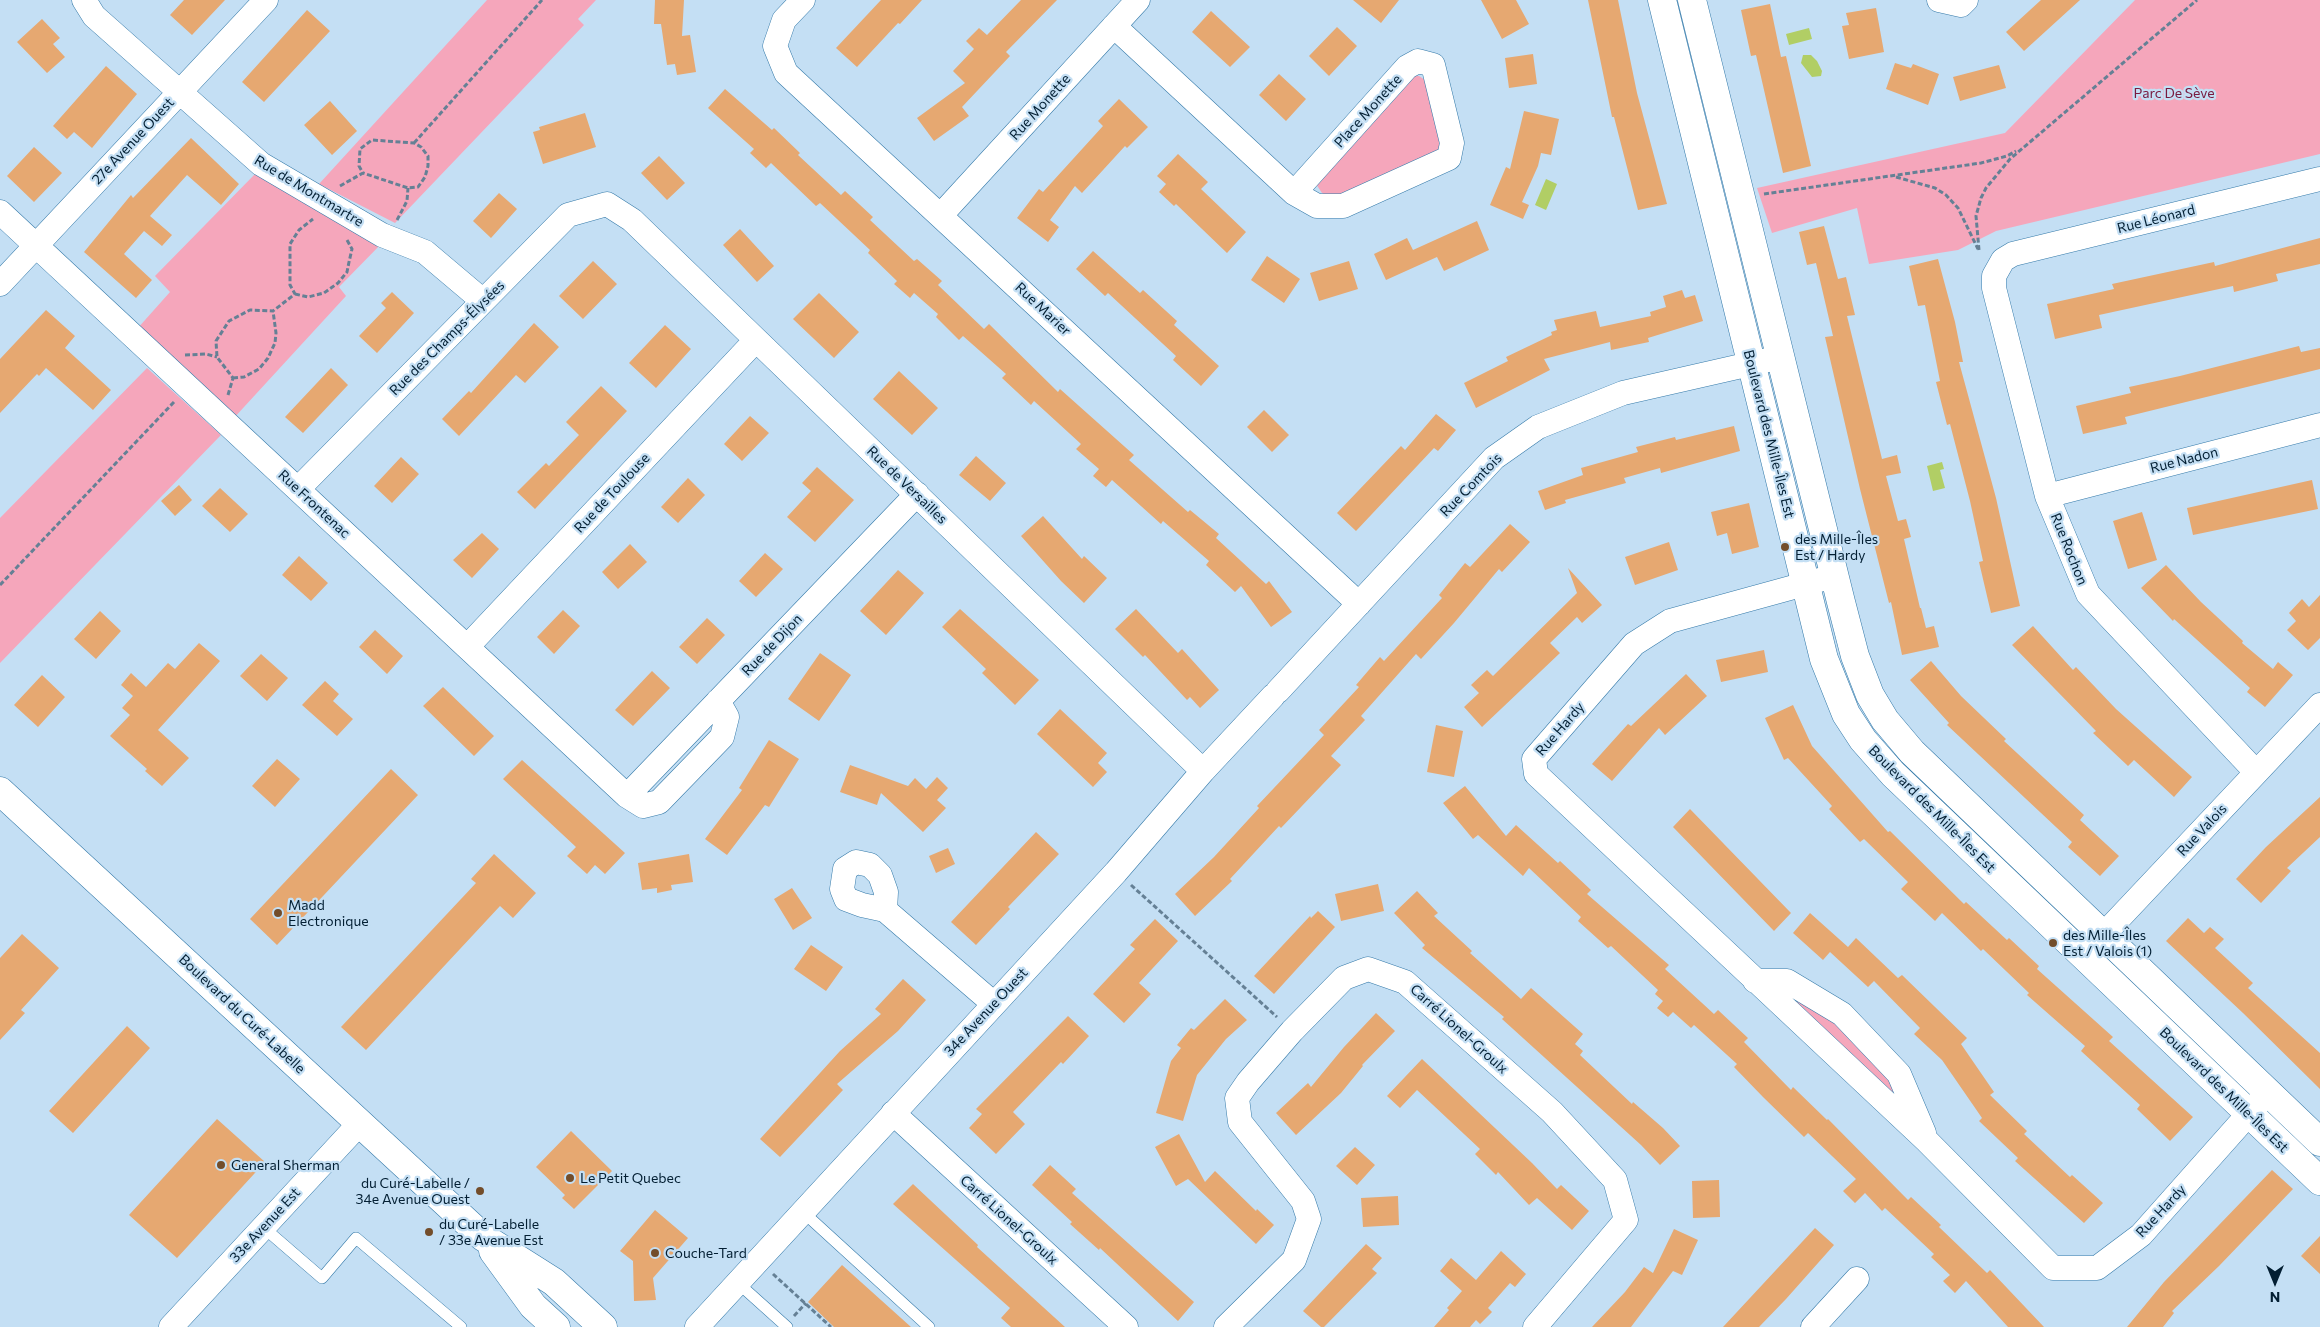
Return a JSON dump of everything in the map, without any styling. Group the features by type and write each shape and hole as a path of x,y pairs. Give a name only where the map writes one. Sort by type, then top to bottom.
{"street":[{"name":"Rue de Montmartre","path":"84,0 94,16 260,164 320,197 382,235 425,252 483,301"},
{"name":"27e Avenue Ouest","path":"0,284 266,0"},
{"name":"Rue Marier","path":"803,0 784,20 775,46 786,73 1359,604"},
{"name":"Rue Monette","path":"941,215 1138,0"},
{"name":"Boulevard des Mille-Îles Est","path":"1662,0 1829,675 1846,714 1863,740 1911,791 2320,1181"},
{"name":"Boulevard des Mille-Îles Est","path":"1692,0 1834,576 1860,672 1885,720 1912,752 2320,1142"},
{"path":"1938,0 1961,5 1966,0"},
{"name":"Place Monette","path":"1114,26 1294,193 1317,206 1344,206 1449,158 1452,143 1433,64 1418,61 1406,67 1294,193"},
{"name":"Rue Léonard","path":"1997,267 2003,260 2013,254 2320,179"},
{"name":"Rue des Champs-Élysées","path":"298,490 568,215 607,204"},
{"name":"Rue de Versailles","path":"607,204 632,220 1203,771"},
{"name":"Rue Frontenac","path":"0,212 627,796"},
{"name":"Rue Rochon","path":"1997,267 1994,276 1994,288 2047,496 2088,594 2256,772"},
{"name":"Rue de Toulouse","path":"467,647 756,340"},
{"name":"Rue Comtois","path":"1276,694 1494,458 1538,427 1623,393 1780,357"},
{"name":"Rue Nadon","path":"2047,496 2320,425"},
{"name":"Rue de Dijon","path":"627,796 917,494"},
{"name":"Rue Hardy","path":"1834,576 1806,582 1670,621 1634,644 1534,759 1536,774 1927,1140 2053,1268 2097,1268 2141,1235 2268,1092"},
{"name":"34e Avenue Ouest","path":"697,1327 892,1113 1116,872 1203,771 1276,694"},
{"name":"Rue Valois","path":"2084,956 2320,705"},
{"name":"Boulevard du Curé-Labelle","path":"1,794 483,1237 554,1282 603,1327"},
{"path":"885,910 994,1004"},
{"name":"Carré Lionel-Groulx","path":"1226,1327 1294,1260 1309,1219 1303,1201 1240,1122 1238,1098 1248,1082 1292,1031 1344,978 1368,969 1405,982 1552,1112 1615,1180 1626,1220 1535,1327"},
{"name":"Rue Hardy","path":"1755,981 1787,981 1842,1014 1899,1074 1927,1140"},
{"name":"Carré Lionel-Groulx","path":"892,1113 1126,1327"},
{"name":"33e Avenue Est","path":"171,1327 360,1123"},
{"name":"Boulevard du Curé-Labelle","path":"483,1237 533,1306 556,1327"},
{"path":"1813,1327 1857,1279"}],"lane":[{"path":"802,1211 929,1327"},
{"path":"263,1227 322,1278 356,1238 461,1327"},
{"path":"738,1283 787,1327"}],"path":[{"path":"414,142 542,0"},
{"path":"1893,176 1935,188 1946,195 1958,208 1979,250 1976,216 1981,198 1991,182 2021,149 2197,0"},
{"path":"342,233 352,249 347,272 338,283 324,293 308,297 296,294 290,285 290,244 299,230 312,221 320,197 363,173 408,188 418,187 425,177 428,156 414,142 372,140 360,149 360,166 363,173"},
{"path":"1760,194 1981,163 2007,156 2021,149"},
{"path":"312,221 318,222"},
{"path":"233,378 217,357 216,341 229,322 250,310 273,311 296,294"},
{"path":"233,378 244,376 259,369 268,358 275,344 276,333 273,311"},
{"path":"0,585 175,402 214,411 223,410 233,378"},
{"path":"1116,872 1292,1031"},
{"path":"767,1268 831,1327"}],"green space":[{"path":"487,0 596,0 578,19 584,25 395,223 319,184"},
{"name":"Parc De Sève","path":"2135,0 2320,0 2320,154 1996,231 1958,250 1869,264 1857,208 1772,233 1757,188 2005,133"},
{"path":"1409,75 1419,76 1428,82 1442,140 1438,154 1341,199 1329,198 1322,193 1316,184"},
{"path":"255,174 384,241 339,287 346,296 233,419 137,329 170,292 155,276"},
{"path":"147,368 221,435 0,663 0,518"},
{"path":"1771,987 1838,1017 1894,1074 1916,1123"}],"shaded area":[{"path":"1809,28 1812,39 1789,45 1786,34"},
{"path":"1803,55 1811,55 1817,61 1822,71 1821,76 1812,77 1801,63"},
{"path":"1546,179 1557,184 1546,210 1535,205"},
{"path":"1942,462 1944,469 1940,470 1945,488 1933,491 1927,466"}],"building":[{"path":"184,0 225,0 192,35 170,15"},
{"path":"655,0 684,0 682,36 690,35 696,72 677,75 675,64 667,65 661,24 654,24"},
{"path":"881,0 922,0 857,67 836,48"},
{"path":"1021,0 1057,0 1006,52 1010,56 962,107 969,116 934,141 917,118 965,83 953,71 974,49 966,41 979,28 987,35"},
{"path":"1353,0 1399,0 1381,23"},
{"path":"1481,0 1516,0 1529,24 1502,39"},
{"path":"1588,0 1618,0 1637,93 1667,204 1638,210 1614,117 1612,117"},
{"path":"2041,0 2080,0 2024,51 2006,32"},
{"path":"1770,4 1781,57 1786,56 1811,166 1783,173 1756,55 1751,56 1741,10"},
{"path":"1876,8 1884,52 1849,59 1842,26 1849,25 1846,13"},
{"path":"307,10 330,31 264,102 242,82"},
{"path":"1211,11 1250,47 1230,67 1192,32"},
{"path":"42,19 60,38 53,44 65,57 47,73 17,42"},
{"path":"1337,27 1357,46 1329,76 1309,56"},
{"path":"1533,54 1537,84 1509,88 1505,58"},
{"path":"1895,63 1911,68 1913,64 1939,74 1928,105 1886,89"},
{"path":"1999,65 2006,88 1960,101 1953,77"},
{"path":"106,66 137,94 92,148 74,132 67,139 53,126"},
{"path":"1279,74 1306,99 1286,121 1259,95"},
{"path":"725,89 772,130 774,128 800,153 798,155 841,195 845,191 873,217 870,220 914,261 917,259 942,281 938,285 984,329 989,324 1058,392 1060,389 1134,455 1129,460 1188,512 1190,510 1219,534 1216,538 1266,584 1269,581 1292,612 1271,627 1241,586 1235,592 1206,565 1209,561 1163,521 1161,524 1112,480 1106,487 1093,476 1099,469 1076,449 1081,444 1034,401 1031,405 1002,378 1006,374 963,336 959,340 936,317 938,314 914,293 910,298 894,284 897,281 868,253 870,250 820,203 816,206 771,163 766,168 750,153 754,149 708,108"},
{"path":"1119,99 1148,127 1127,148 1125,146 1082,193 1075,186 1050,220 1059,227 1048,242 1017,218 1039,189 1043,192 1103,126 1098,121"},
{"path":"330,101 357,131 332,155 304,125"},
{"path":"1524,111 1559,119 1551,155 1541,153 1538,166 1522,202 1529,205 1523,219 1490,205 1506,167 1510,169"},
{"path":"585,113 596,147 543,164 533,132 540,130 539,127"},
{"path":"191,138 239,184 221,205 187,175 150,216 172,235 162,246 144,231 124,254 152,280 136,298 84,252 131,195 133,198"},
{"path":"34,147 62,173 34,202 7,176"},
{"path":"1178,154 1208,182 1201,189 1246,232 1227,253 1176,204 1174,206 1159,192 1166,184 1157,176"},
{"path":"659,156 685,183 667,200 641,173"},
{"path":"499,193 517,209 491,238 473,221"},
{"path":"1477,221 1489,250 1444,271 1437,257 1386,280 1374,254 1407,238 1413,250"},
{"path":"1824,226 1838,279 1846,277 1855,315 1847,316 1882,459 1897,455 1901,473 1886,476 1898,521 1906,519 1911,537 1904,539 1926,628 1934,626 1939,647 1902,655 1891,602 1889,603 1860,489 1825,337 1833,336 1816,263 1807,265 1799,232"},
{"path":"740,229 774,266 757,282 723,245"},
{"path":"2320,238 2320,264 2276,274 2278,281 2234,292 2233,286 2099,315 2102,328 2055,339 2047,304 2114,289 2112,284 2214,262 2215,266"},
{"path":"1093,251 1140,293 1143,290 1177,321 1174,325 1219,366 1201,386 1173,360 1176,356 1108,293 1105,296 1076,269"},
{"path":"1267,256 1300,279 1284,303 1251,280"},
{"path":"1938,259 1955,322 1963,362 1959,362 1996,498 2020,606 1991,613 1979,562 1983,561 1970,501 1950,424 1947,425 1936,382 1940,381 1925,305 1918,306 1909,266"},
{"path":"593,261 617,284 583,319 559,296"},
{"path":"1349,261 1358,289 1319,301 1310,273"},
{"path":"1682,290 1685,298 1695,295 1703,321 1648,338 1649,342 1611,350 1610,342 1544,359 1550,370 1476,408 1464,383 1508,361 1506,357 1552,335 1551,332 1557,330 1554,320 1596,311 1600,327 1651,316 1650,312 1666,307 1663,296"},
{"path":"392,292 414,313 377,353 359,336 386,308 381,303"},
{"path":"819,293 859,332 834,358 793,319"},
{"path":"46,310 75,336 65,348 111,390 93,410 46,368 39,376 37,374 0,413 0,359"},
{"path":"534,323 559,347 525,383 516,375 459,436 442,419 469,391 471,393"},
{"path":"665,325 691,349 656,388 629,363"},
{"path":"2299,346 2301,352 2320,348 2320,369 2125,417 2127,424 2083,434 2076,406 2131,393 2129,387"},
{"path":"331,368 348,385 303,433 285,417"},
{"path":"899,371 938,408 912,435 873,399"},
{"path":"601,386 627,411 535,509 517,492 546,463 549,466 579,435 566,422"},
{"path":"1264,410 1289,435 1272,452 1247,427"},
{"path":"1436,414 1456,430 1438,451 1434,448 1356,531 1337,513 1401,446 1405,450"},
{"path":"750,416 769,433 742,461 724,444"},
{"path":"1734,426 1740,451 1661,473 1660,468 1624,478 1626,483 1565,500 1566,503 1545,510 1538,491 1583,475 1581,468 1638,452 1636,447 1675,437 1676,440"},
{"path":"976,456 1006,483 990,501 959,475"},
{"path":"401,457 419,474 392,503 374,486"},
{"path":"817,467 854,500 815,542 787,517 811,491 802,483"},
{"path":"688,478 705,495 678,523 661,507"},
{"path":"2312,480 2318,509 2193,535 2187,508"},
{"path":"179,485 192,500 175,516 161,501"},
{"path":"220,488 248,514 230,532 202,506"},
{"path":"1749,503 1759,547 1732,554 1727,533 1717,536 1711,512"},
{"path":"2142,512 2157,560 2128,569 2113,521"},
{"path":"1043,516 1082,559 1084,556 1107,578 1084,603 1061,581 1021,536"},
{"path":"1510,524 1530,542 1502,572 1499,569 1421,659 1416,654 1361,716 1365,720 1331,756 1341,765 1281,828 1279,826 1230,879 1232,881 1195,916 1175,894 1214,857 1259,808 1257,806 1324,735 1319,730 1359,687 1356,685 1380,657 1384,661 1442,598 1439,595 1465,563 1470,567"},
{"path":"482,533 499,549 472,578 453,560"},
{"path":"1669,542 1678,570 1635,585 1625,557"},
{"path":"630,544 647,562 618,589 602,572"},
{"path":"765,553 783,569 756,597 739,581"},
{"path":"299,556 328,583 311,601 282,575"},
{"path":"2166,565 2201,602 2243,641 2242,643 2273,669 2278,662 2293,675 2265,707 2247,692 2250,688 2174,619 2173,621 2141,588"},
{"path":"1568,568 1602,605 1582,623 1577,617 1550,643 1560,653 1482,727 1464,707 1479,693 1471,685 1487,670 1493,676 1577,593"},
{"path":"898,570 924,593 886,635 860,611"},
{"path":"2320,595 2320,638 2308,650 2287,630 2296,621 2289,613 2302,599 2309,607"},
{"path":"960,609 1039,680 1015,705 982,673 986,669 942,627"},
{"path":"1136,609 1178,653 1182,649 1219,690 1200,708 1190,697 1187,700 1145,655 1143,657 1115,629"},
{"path":"563,610 580,626 554,654 537,637"},
{"path":"100,611 121,631 96,659 74,639"},
{"path":"707,618 725,635 697,664 679,647"},
{"path":"2033,626 2073,670 2076,667 2116,709 2192,777 2174,797 2134,760 2128,766 2093,733 2096,731 2012,645"},
{"path":"375,630 403,656 387,674 359,647"},
{"path":"199,643 220,661 158,730 189,758 162,786 145,771 147,769 110,736 130,715 122,708 133,696 121,685 131,673 146,687 168,663 175,669"},
{"path":"1764,650 1768,672 1721,682 1716,660"},
{"path":"820,653 851,675 819,721 788,699"},
{"path":"261,654 288,678 267,701 240,676"},
{"path":"1931,661 1961,696 2006,739 2004,741 2084,815 2080,820 2119,856 2100,876 2068,847 2072,842 1947,725 1949,723 1910,680"},
{"path":"652,671 670,688 633,726 615,710"},
{"path":"1686,674 1707,696 1665,735 1659,728 1612,781 1592,764 1628,724 1631,726"},
{"path":"42,675 65,697 38,727 14,705"},
{"path":"325,681 339,694 333,701 353,719 337,736 302,705"},
{"path":"443,687 494,736 474,756 423,706"},
{"path":"1793,705 1812,746 1888,832 1890,831 1964,904 1966,902 2007,940 2009,938 2039,966 2037,969 2113,1037 2109,1041 2193,1117 2170,1141 2137,1109 2140,1105 2081,1051 2085,1046 2027,995 2029,993 1983,949 1981,951 1942,913 1935,921 1901,889 1908,882 1864,839 1860,842 1829,809 1832,806 1788,758 1784,760 1765,718"},
{"path":"1060,709 1107,753 1098,763 1107,772 1093,787 1037,734"},
{"path":"1436,725 1463,731 1454,777 1427,772"},
{"path":"769,740 799,759 769,807 765,805 727,855 705,839 742,790 739,788"},
{"path":"277,759 300,779 275,807 252,786"},
{"path":"522,760 625,853 605,874 595,865 587,874 567,856 576,847 503,779"},
{"path":"850,765 908,786 915,778 926,789 937,777 948,788 937,800 946,808 923,832 881,793 877,805 840,792"},
{"path":"391,769 418,795 277,945 250,919"},
{"path":"1465,786 1506,836 1516,825 1558,863 1560,861 1591,890 1587,894 1669,965 1665,969 1714,1014 1718,1010 1748,1038 1744,1042 1791,1090 1793,1087 1828,1119 1908,1200 1911,1197 1987,1273 1990,1270 2044,1327 2008,1327 1966,1281 1955,1293 1943,1281 1950,1275 1931,1257 1934,1254 1885,1208 1882,1211 1865,1193 1855,1203 1843,1191 1856,1179 1808,1133 1804,1137 1734,1067 1737,1064 1694,1025 1691,1028 1673,1012 1668,1017 1657,1008 1663,1001 1655,994 1658,990 1611,946 1608,948 1578,921 1581,917 1529,868 1523,876 1478,835 1473,839 1443,803"},
{"path":"2320,797 2320,837 2287,868 2291,871 2261,903 2236,879 2266,847"},
{"path":"1690,809 1791,913 1774,931 1673,827"},
{"path":"1036,832 1059,854 1008,907 1010,909 976,945 951,922"},
{"path":"948,848 955,864 936,873 929,856"},
{"path":"494,854 536,893 513,918 500,906 366,1050 341,1027 476,883 471,879"},
{"path":"689,854 693,882 671,885 672,890 657,893 657,888 642,890 638,863"},
{"path":"1378,884 1384,911 1341,921 1335,894"},
{"path":"792,888 812,918 793,930 774,899"},
{"path":"1417,891 1438,913 1434,916 1472,951 1470,953 1521,999 1531,988 1583,1034 1575,1044 1583,1051 1580,1055 1632,1104 1633,1102 1663,1128 1680,1146 1660,1165 1641,1145 1502,1019 1504,1017 1422,948 1425,945 1394,913"},
{"path":"1318,911 1335,927 1274,994 1254,976 1310,916 1311,918"},
{"path":"1810,913 1848,947 1856,938 1898,978 1902,975 1967,1038 1961,1044 1994,1092 1990,1095 2027,1131 2024,1134 2070,1177 2072,1175 2103,1203 2084,1223 2015,1161 2018,1158 1979,1121 1982,1118 1942,1060 1914,1034 1920,1028 1874,981 1868,987 1830,952 1823,960 1793,933"},
{"path":"2188,918 2204,933 2210,927 2224,939 2215,948 2253,983 2248,988 2320,1053 2320,1089 2166,941"},
{"path":"1155,919 1178,941 1139,983 1151,994 1124,1023 1093,994 1135,949 1130,945"},
{"path":"22,934 59,968 21,1010 25,1013 0,1040 0,958"},
{"path":"811,945 843,967 826,991 794,969"},
{"path":"903,979 926,1000 898,1031 837,1084 843,1090 780,1157 760,1139 840,1051 881,1014 875,1009"},
{"path":"1225,999 1247,1020 1226,1039 1197,1075 1183,1121 1156,1113 1171,1061 1181,1048 1177,1045 1191,1028 1194,1030"},
{"path":"1376,1013 1395,1031 1362,1065 1341,1093 1296,1135 1276,1113 1308,1083 1311,1087 1344,1047"},
{"path":"1068,1016 1089,1036 1013,1112 1025,1124 996,1154 969,1128 982,1114 976,1109"},
{"path":"127,1026 150,1048 73,1133 49,1111"},
{"path":"1422,1059 1557,1189 1561,1185 1589,1211 1572,1230 1537,1198 1529,1205 1498,1172 1496,1175 1475,1154 1480,1149 1417,1090 1400,1108 1387,1096"},
{"path":"217,1119 265,1162 177,1258 129,1215"},
{"path":"571,1131 612,1171 574,1209 562,1198 565,1195 536,1167"},
{"path":"1179,1134 1205,1182 1215,1171 1256,1211 1257,1209 1274,1225 1256,1244 1188,1179 1176,1186 1155,1147"},
{"path":"1355,1147 1375,1165 1357,1185 1336,1166"},
{"path":"1050,1165 1076,1189 1072,1193 1194,1302 1178,1321 1100,1248 1099,1250 1070,1224 1072,1222 1032,1185"},
{"path":"2272,1170 2293,1189 2219,1266 2172,1311 2174,1313 2163,1327 2127,1327 2164,1282"},
{"path":"1719,1180 1720,1217 1693,1218 1692,1181"},
{"path":"913,1184 978,1245 977,1247 1065,1327 1011,1327 1001,1318 1010,1308 893,1204"},
{"path":"1398,1196 1399,1225 1363,1227 1361,1198"},
{"path":"655,1210 688,1238 653,1278 656,1300 634,1301 633,1261 620,1251"},
{"path":"1815,1228 1834,1245 1786,1299 1759,1327 1723,1327"},
{"path":"1674,1229 1698,1240 1682,1275 1673,1271 1631,1327 1592,1327 1625,1292 1644,1267 1653,1273"},
{"path":"2320,1236 2320,1274 2301,1256"},
{"path":"1366,1244 1382,1258 1372,1269 1377,1273 1324,1327 1321,1327 1303,1311"},
{"path":"1501,1251 1526,1274 1515,1287 1510,1283 1488,1308 1492,1312 1480,1324 1476,1320 1470,1327 1434,1327 1462,1291 1440,1271 1451,1258 1476,1280"},
{"path":"842,1265 911,1327 834,1327 808,1302"}],"place":[{"name":"des Mille-Îles Est / Hardy","path":"1785,547"},
{"name":"Madd Electronique","path":"278,913"},
{"name":"des Mille-Îles Est / Valois (1)","path":"2053,943"},
{"name":"General Sherman","path":"221,1165"},
{"name":"Le Petit Quebec","path":"570,1178"},
{"name":"du Curé-Labelle / 34e Avenue Ouest","path":"480,1191"},
{"name":"du Curé-Labelle / 33e Avenue Est","path":"429,1232"},
{"name":"Couche-Tard","path":"655,1253"}]}
